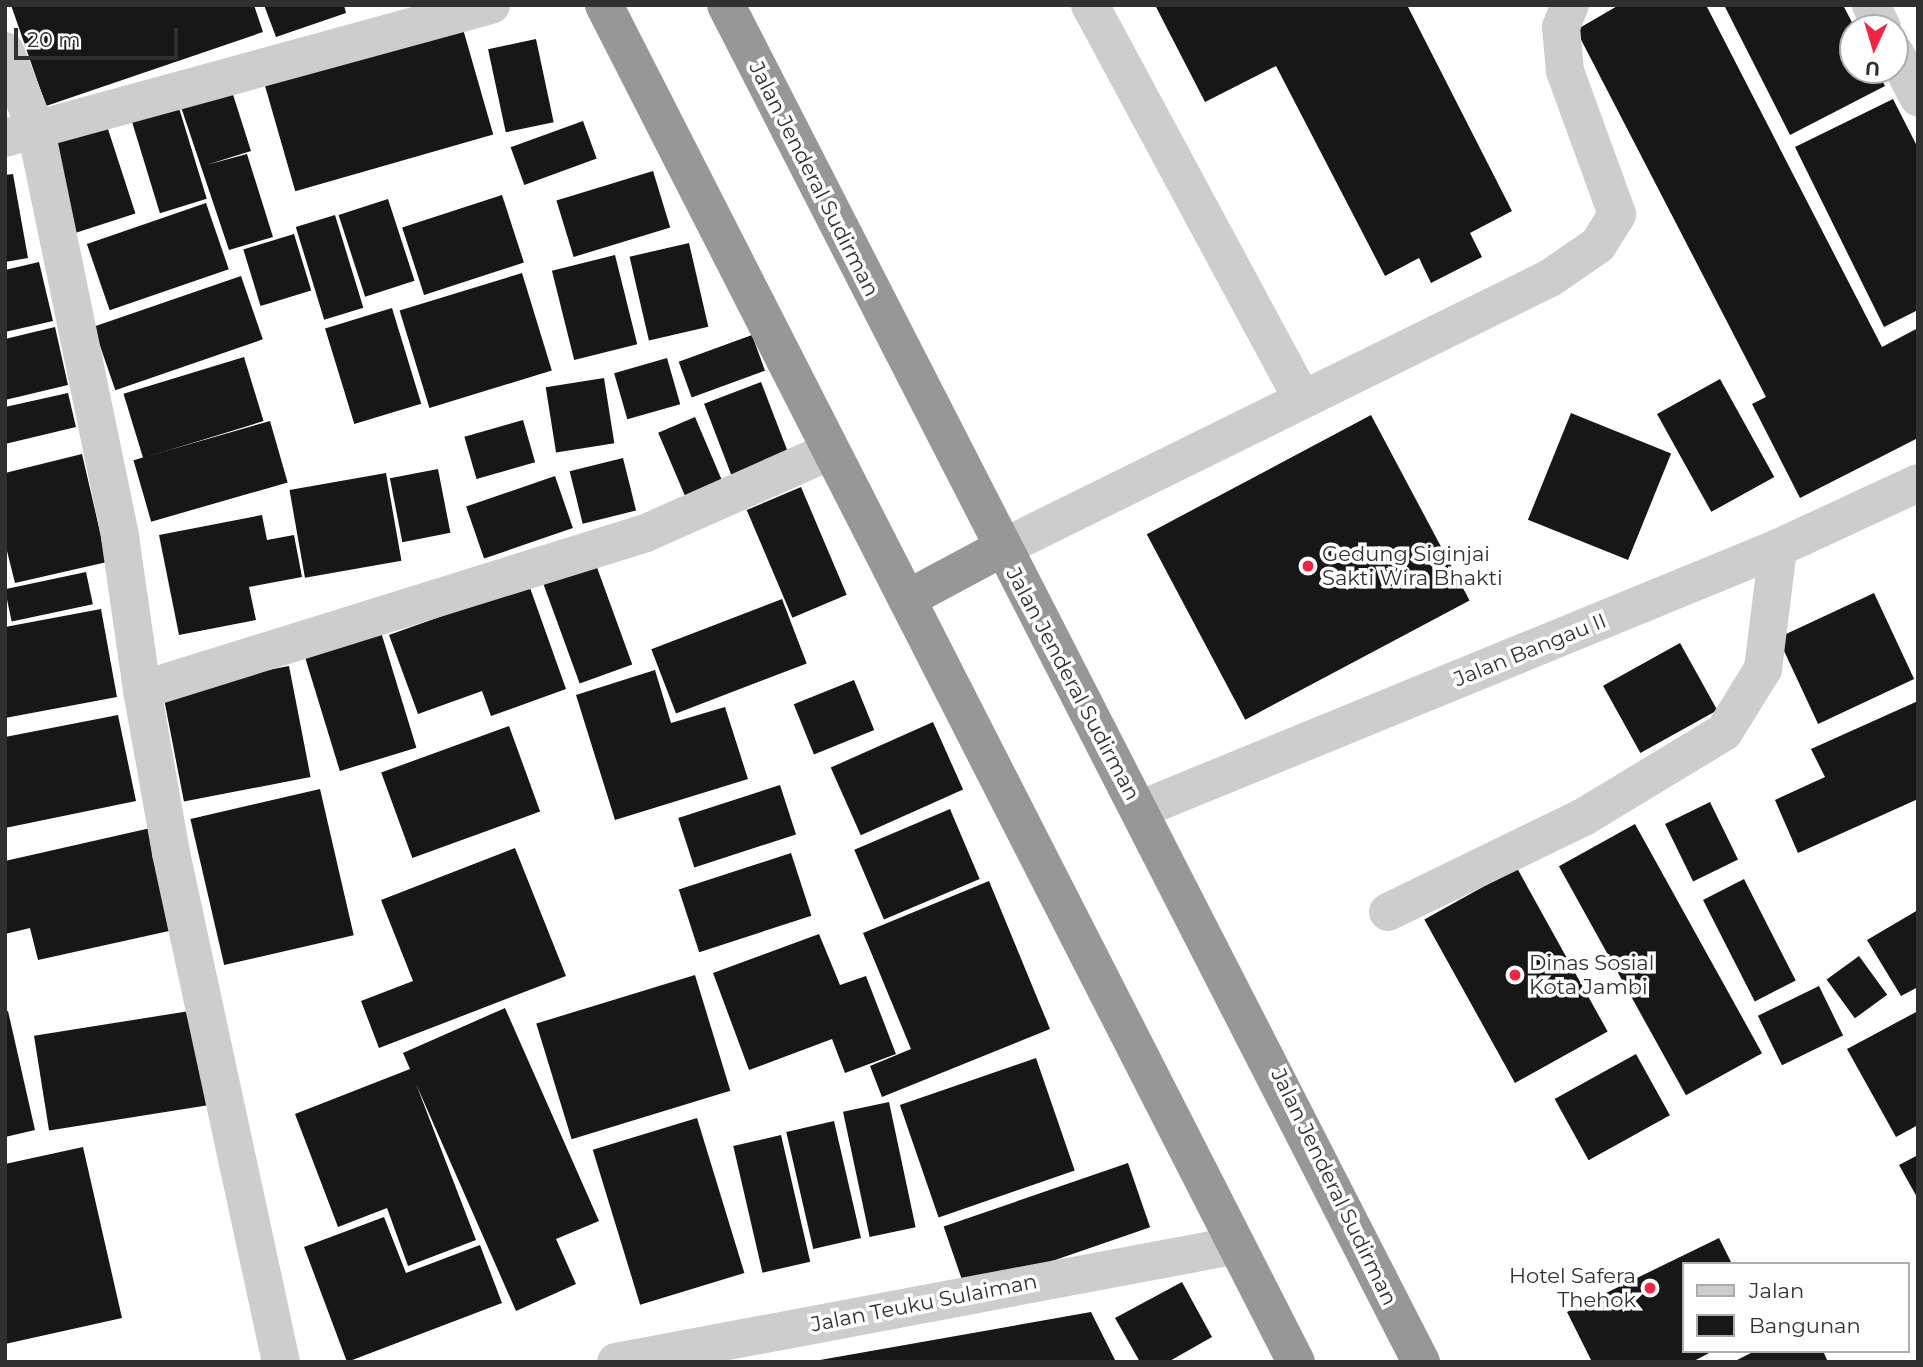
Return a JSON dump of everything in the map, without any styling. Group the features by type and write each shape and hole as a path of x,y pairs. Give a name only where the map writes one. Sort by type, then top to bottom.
{"highway":[{"path":"604,5 1233,1247 1296,1362"},
{"name":"Jalan Jenderal Sudirman","path":"726,5 1420,1362"},
{"path":"907,599 1002,548"}],"street":[{"path":"20,134 491,5"},
{"path":"1090,5 1301,397"},
{"path":"1002,548 1301,397 1550,278 1611,230 1617,214 1564,71 1561,27 1570,5"},
{"path":"5,51 20,134 120,537 142,690 171,853 281,1362"},
{"path":"1909,80 1918,97"},
{"path":"142,690 646,533 830,451"},
{"name":"Jalan Bangau II","path":"1139,810 1779,548 1918,484"},
{"path":"1388,912 1582,818 1724,732 1763,669 1779,548"},
{"name":"Jalan Teuku Sulaiman","path":"616,1362 1233,1247"}],"building":[{"path":"11,5 254,5 263,32 46,106"},
{"path":"264,5 344,5 346,13 276,37"},
{"path":"1155,5 1407,5 1512,211 1470,233 1482,257 1431,283 1419,258 1385,276 1276,66 1205,102"},
{"path":"1619,5 1706,5 1882,347 1918,328 1918,438 1800,498 1752,404 1766,397 1576,30"},
{"path":"1724,5 1843,5 1848,14 1839,14 1839,84 1884,84 1885,86 1790,135"},
{"path":"461,22 493,134 295,191 263,79"},
{"path":"536,39 554,122 506,132 488,49"},
{"path":"229,82 251,151 206,165 247,154 273,237 229,250 178,98"},
{"path":"1893,99 1918,148 1918,310 1884,327 1795,147"},
{"path":"179,108 207,199 160,213 132,122"},
{"path":"583,121 597,159 524,185 511,147"},
{"path":"107,126 135,213 70,235 41,147"},
{"path":"653,171 670,227 574,257 556,201"},
{"path":"13,174 28,258 5,262 5,175"},
{"path":"502,195 524,263 424,295 402,227"},
{"path":"388,199 415,281 365,297 339,215"},
{"path":"206,203 229,269 110,310 87,244"},
{"path":"335,215 363,308 324,320 296,227"},
{"path":"294,234 311,290 261,306 243,249"},
{"path":"689,243 708,327 649,341 630,257"},
{"path":"615,255 637,344 574,360 552,271"},
{"path":"39,262 53,321 5,332 5,270"},
{"path":"522,273 552,371 429,408 400,310"},
{"path":"241,276 263,339 115,390 93,327"},
{"path":"392,308 421,404 354,424 325,328"},
{"path":"55,327 68,385 5,400 5,339"},
{"path":"752,335 765,371 692,397 679,362"},
{"path":"244,357 264,421 143,458 124,394"},
{"path":"667,358 680,404 627,419 614,373"},
{"path":"604,378 614,443 556,452 546,387"},
{"path":"1720,379 1774,477 1711,512 1657,414"},
{"path":"761,382 793,466 736,488 704,404"},
{"path":"68,393 76,427 5,444 5,407"},
{"path":"1571,413 1671,453 1628,560 1528,520"},
{"name":"Gedung Siginjai Sakti Wira Bhakti","path":"1371,415 1470,600 1245,720 1147,534"},
{"path":"695,417 724,485 687,501 658,433"},
{"path":"523,420 535,462 476,479 464,437"},
{"path":"270,421 288,483 151,522 134,460"},
{"path":"82,454 107,562 15,583 5,543 5,473"},
{"path":"623,458 636,510 583,524 570,471"},
{"path":"438,469 450,533 402,542 390,478"},
{"path":"386,473 401,561 305,578 289,490"},
{"path":"555,476 573,528 484,559 466,507"},
{"path":"801,487 847,595 792,618 747,510"},
{"path":"262,515 267,540 294,535 302,577 249,587 256,620 179,635 159,535"},
{"path":"595,562 632,664 580,684 542,581"},
{"path":"86,572 93,604 12,622 5,589"},
{"path":"529,585 566,689 491,716 482,691 418,714 389,635"},
{"path":"1874,593 1914,679 1818,724 1778,638"},
{"path":"782,599 807,663 676,714 651,649"},
{"path":"101,609 117,697 5,718 5,627"},
{"path":"381,632 416,748 340,771 304,655"},
{"path":"1680,643 1717,710 1640,753 1603,686"},
{"path":"289,666 311,777 184,802 162,691"},
{"path":"655,670 671,723 725,707 748,779 615,820 576,695"},
{"path":"854,680 874,730 814,754 794,704"},
{"path":"1918,701 1918,799 1798,853 1775,800 1825,777 1811,749"},
{"path":"118,715 136,801 5,828 5,737"},
{"path":"933,722 963,790 861,835 831,768"},
{"path":"509,726 540,812 412,858 381,773"},
{"path":"780,785 796,834 694,868 678,818"},
{"path":"320,789 354,935 224,965 190,819"},
{"path":"1710,802 1738,860 1693,881 1665,824"},
{"path":"950,809 980,879 884,920 854,850"},
{"path":"1635,824 1762,1053 1686,1095 1559,866"},
{"path":"155,827 178,929 38,960 30,928 5,934 5,861"},
{"path":"515,848 566,976 379,1048 361,1001 413,981 381,900"},
{"path":"791,853 811,916 699,952 679,889"},
{"name":"Dinas Sosial Kota Jambi","path":"1517,868 1608,1032 1515,1083 1424,919"},
{"path":"1744,879 1796,981 1755,1001 1703,900"},
{"path":"989,881 1050,1029 882,1097 870,1066 911,1049 863,933"},
{"path":"1918,910 1918,987 1901,996 1867,940"},
{"path":"819,934 840,985 866,976 896,1054 845,1073 832,1039 749,1070 713,973"},
{"path":"1859,956 1887,995 1855,1018 1827,980"},
{"path":"695,975 730,1091 572,1139 536,1024"},
{"path":"1819,986 1843,1035 1782,1065 1758,1016"},
{"path":"505,1008 599,1221 556,1239 576,1284 516,1311 416,1084 476,1240 408,1266 387,1208 338,1227 295,1114 410,1069 403,1053"},
{"path":"196,1010 211,1105 49,1130 34,1036"},
{"path":"8,1011 35,1130 5,1137 5,1012"},
{"path":"1918,1011 1918,1125 1896,1137 1847,1049"},
{"path":"1636,1054 1670,1115 1589,1160 1555,1099"},
{"path":"1036,1058 1075,1171 939,1217 900,1105"},
{"path":"889,1102 916,1227 870,1237 843,1112"},
{"path":"697,1118 744,1273 640,1305 593,1150"},
{"path":"834,1121 861,1238 813,1249 786,1132"},
{"path":"781,1135 810,1262 762,1273 733,1146"},
{"path":"83,1147 122,1318 5,1344 5,1164"},
{"path":"1918,1155 1918,1199 1899,1165"},
{"path":"1128,1163 1150,1227 966,1291 944,1226"},
{"path":"384,1217 406,1273 480,1245 502,1303 347,1362 304,1247"},
{"name":"Hotel Safera Thehok","path":"1719,1238 1731,1262 1682,1262 1682,1353 1709,1353 1692,1362 1592,1362 1567,1312"},
{"path":"1182,1282 1212,1337 1168,1362 1140,1362 1115,1318"},
{"path":"1091,1312 1116,1362 820,1362 820,1360"},
{"path":"1751,1353 1824,1353 1828,1362 1733,1362"}],"place":[{"name":"Gedung Siginjai Sakti Wira Bhakti","path":"1308,566"},
{"name":"Dinas Sosial Kota Jambi","path":"1515,975"},
{"name":"Hotel Safera Thehok","path":"1650,1288"}]}
